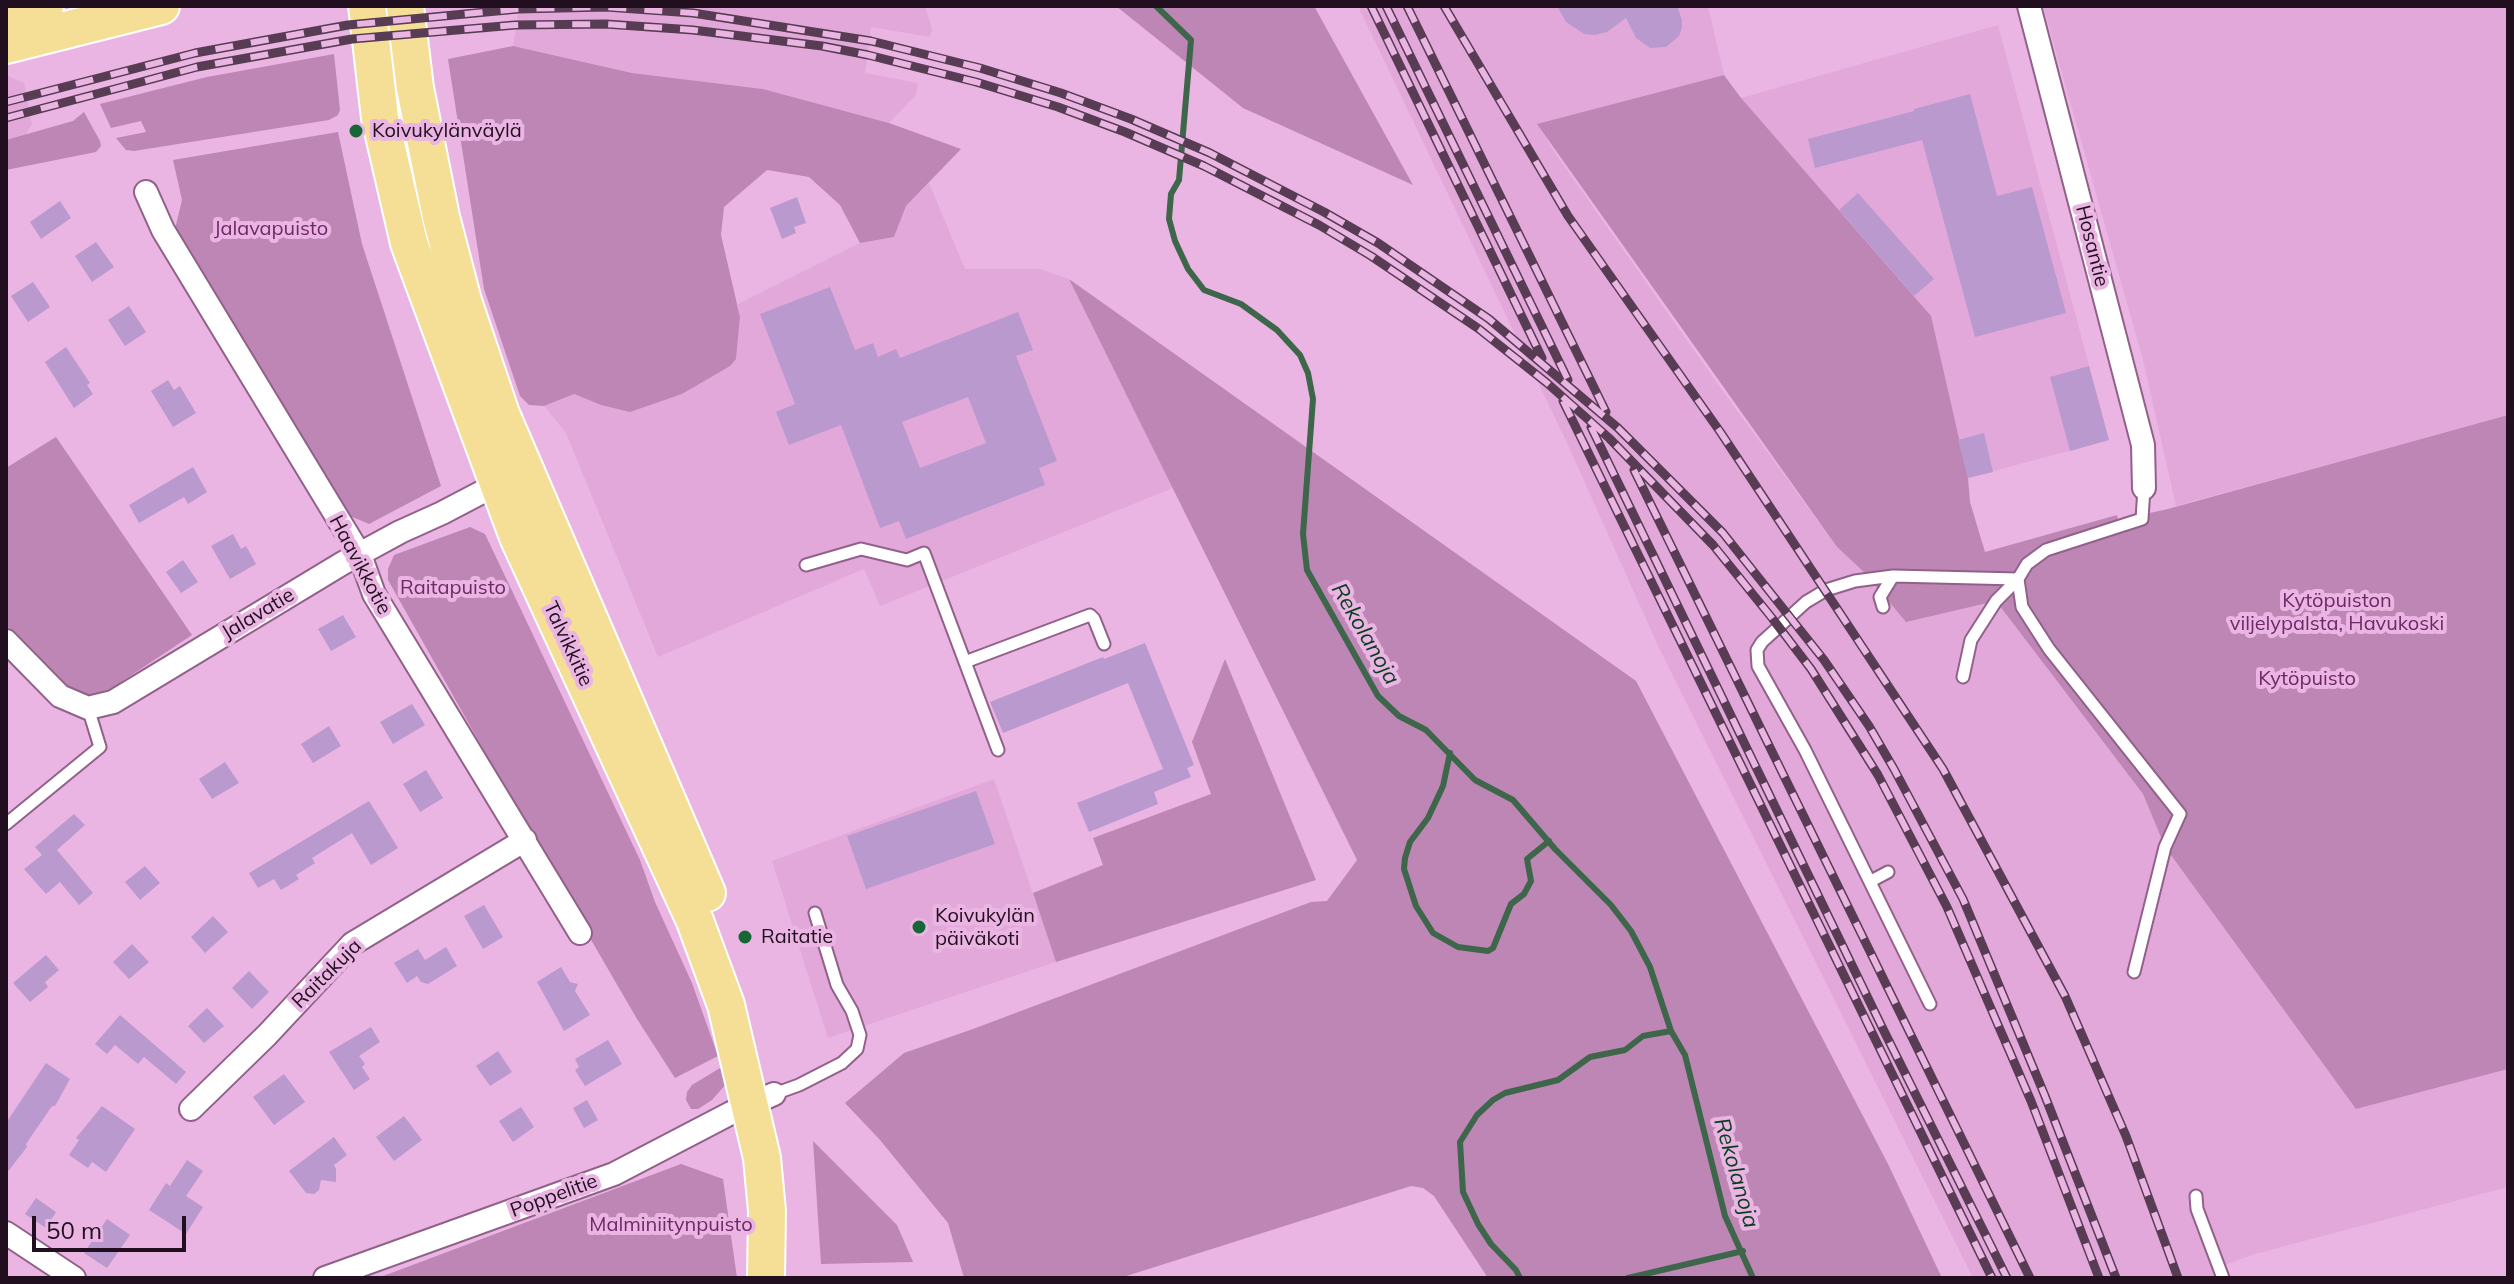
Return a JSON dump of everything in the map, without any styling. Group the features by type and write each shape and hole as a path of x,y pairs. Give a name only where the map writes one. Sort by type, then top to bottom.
{"main road":[{"path":"18,21 123,18 161,6"},
{"name":"Talvikkitie","path":"367,6 380,118 409,243 510,477"},
{"name":"Talvikkitie","path":"405,6 415,88 445,231 463,301 501,414 518,537 705,945 762,1099 789,1201 790,1278"},
{"name":"Talvikkitie","path":"762,1099 767,1211 766,1278"}],"street":[{"name":"Hosantie","path":"2029,6 2143,445 2144,488"},
{"name":"Haavikkotie","path":"146,192 171,244 360,555 374,594 580,933"},
{"name":"Jalavatie","path":"88,708 113,702 343,563 510,477"},
{"path":"6,641 60,696 88,708"},
{"name":"Raitakuja","path":"191,1109 267,1035 352,944 525,840"},
{"name":"Poppelitie","path":"325,1278 614,1174 762,1099"},
{"path":"6,1233 74,1278"}],"lane":[{"path":"1963,677 1971,640 1996,601 2018,579 2027,564 2046,550 2142,519 2144,488"},
{"path":"806,565 861,549 907,560 924,553 998,750"},
{"path":"1930,1004 1805,750 1758,666 1757,650 1806,602 1826,590 1855,581 1893,576 2018,579"},
{"path":"1883,607 1880,597 1893,576"},
{"path":"2018,579 2022,607 2049,649 2180,814 2165,847 2134,972"},
{"path":"965,662 1090,615 1104,644"},
{"path":"6,824 100,747 88,708"},
{"path":"1871,881 1888,872"},
{"path":"762,1099 799,1085 842,1063 857,1049 860,1035 852,1011 837,985 815,913"},
{"path":"2196,1196 2197,1209 2223,1278"}],"shaded area":[{"path":"519,6 925,6 932,29 930,37 871,27 865,73 918,83 916,95 889,123 763,89 632,73 513,46"},
{"path":"1358,6 1708,6 1724,75 1538,124 1553,150 1837,547 1865,573 1996,601 2143,794 2165,847 2356,1109 2508,1069 2508,1187 2255,1254 2214,1269 2216,1278 1973,1278 1659,648 1568,445"},
{"path":"2043,6 2508,6 2508,415 2176,506 2143,360"},
{"path":"1998,25 2109,440 1968,478 1958,440 1741,98"},
{"path":"6,75 24,83 32,124 25,135 6,140"},
{"path":"929,183 965,269 1040,269 1069,279 1173,488 880,606 864,569 658,657 566,433 544,406 573,394 601,405 630,411 682,394 736,359 740,317 738,304 860,243 894,237 906,206"},
{"name":"Koivukylän päiväkoti","path":"994,779 1056,962 828,1038 772,861"}],"green space":[{"path":"1116,6 1314,6 1413,185 1243,108"},
{"path":"513,46 632,73 763,89 889,123 961,149 906,206 894,237 860,243 840,205 809,177 767,170 724,207 721,235 740,317 736,359 730,366 682,394 630,412 574,394 544,406 529,405 520,396 484,289 448,59"},
{"path":"334,54 340,110 329,120 134,151 126,150 116,138 146,132 141,121 111,128 100,104 207,77"},
{"name":"Kytöpuisto","path":"1724,75 1931,316 1968,478 1970,502 1985,552 2117,515 2118,520 2168,509 2508,415 2508,1069 2356,1109 2165,847 2143,794 1996,601 1906,622 1865,573 1837,547 1537,124"},
{"path":"84,112 100,141 101,146 96,152 6,170 6,140 73,121"},
{"name":"Jalavapuisto","path":"338,132 362,244 441,486 369,524 350,516 174,233 182,200 173,160"},
{"path":"1069,279 1636,681 1888,1164 1942,1278 1488,1278 1434,1196 1423,1188 1411,1186 1120,1278 964,1278 948,1223 880,1140 845,1103 904,1053 1311,902 1327,901 1357,860"},
{"path":"56,437 192,635 112,688 86,698 62,687 6,625 6,468"},
{"name":"Raitapuisto","path":"470,527 485,534 640,860 655,902 692,983 718,1056 675,1078 572,907 388,580 388,569 394,555"},
{"path":"1225,659 1316,880 1056,962 1033,893 1103,865 1093,838 1211,794 1192,742"},
{"path":"725,1065 727,1083 712,1100 698,1109 691,1109 686,1100 692,1085"},
{"path":"813,1141 897,1225 913,1262 821,1264"},
{"name":"Malminiitynpuisto","path":"681,1164 723,1179 737,1278 378,1278"}],"building":[{"path":"1557,6 1677,6 1682,28 1679,36 1666,47 1650,48 1636,38 1626,18 1607,32 1584,34 1566,22"},
{"path":"1970,94 1997,196 2032,187 2066,313 1975,337 1922,140 1815,168 1808,139"},
{"path":"1858,193 1934,279 1914,296 1839,210"},
{"path":"797,197 806,223 794,227 796,233 782,239 770,208"},
{"path":"60,201 71,218 41,239 30,222"},
{"path":"96,242 114,267 92,282 75,256"},
{"path":"33,282 50,307 28,322 11,296"},
{"path":"830,287 855,350 873,343 878,357 896,349 900,358 1018,312 1033,350 1016,356 1057,461 1039,468 1045,485 906,539 899,521 880,528 841,425 789,445 776,412 795,404 760,314","holes":["968,397 986,443 920,468 902,422"]},
{"path":"129,306 146,332 125,346 108,320"},
{"path":"66,347 90,383 87,385 93,394 74,408 45,362"},
{"path":"2089,366 2109,440 2070,451 2050,377"},
{"path":"168,380 174,390 180,386 196,413 173,427 151,391"},
{"path":"1984,433 1993,472 1968,478 1958,440"},
{"path":"193,467 207,492 188,504 184,497 139,523 129,505"},
{"path":"233,534 241,549 246,546 256,564 230,579 211,546"},
{"path":"183,560 198,582 181,593 166,572"},
{"path":"343,615 356,637 331,651 318,629"},
{"path":"1145,643 1194,765 1187,768 1191,777 1154,792 1158,804 1089,832 1077,803 1163,769 1128,683 1003,733 990,702"},
{"path":"412,704 425,725 393,744 380,722"},
{"path":"329,726 341,746 313,763 301,744"},
{"path":"225,762 239,783 212,799 199,779"},
{"path":"426,770 443,798 420,812 403,784"},
{"path":"976,791 995,844 866,889 847,836"},
{"path":"369,801 398,848 371,865 352,833 312,858 315,863 296,875 299,879 281,890 274,879 258,888 249,873"},
{"path":"74,814 85,825 57,850 93,893 79,905 60,882 46,894 24,869 42,855 35,847"},
{"path":"145,866 160,883 140,900 125,882"},
{"path":"484,905 503,937 483,949 464,916"},
{"path":"213,916 228,932 205,953 191,937"},
{"path":"132,944 149,962 129,979 113,962"},
{"path":"446,947 457,966 428,984 421,982 417,976 407,983 394,963 418,949 425,960"},
{"path":"46,955 59,970 45,982 48,987 30,1002 13,983"},
{"path":"561,967 570,982 578,984 575,991 590,1015 564,1031 537,982"},
{"path":"249,971 269,992 252,1009 232,988"},
{"path":"207,1008 224,1026 204,1043 188,1026"},
{"path":"120,1015 186,1072 176,1084 144,1057 138,1064 115,1045 107,1054 95,1044"},
{"path":"371,1027 380,1042 359,1056 370,1079 354,1090 329,1052"},
{"path":"608,1040 622,1064 585,1086 575,1070 579,1067 575,1059"},
{"path":"498,1051 512,1072 490,1086 476,1066"},
{"path":"46,1063 70,1079 55,1106 52,1106 6,1174 6,1123"},
{"path":"284,1074 305,1102 274,1125 253,1097"},
{"path":"587,1100 598,1120 584,1128 573,1108"},
{"path":"102,1106 135,1129 106,1172 92,1162 88,1168 69,1155 79,1140 76,1138"},
{"path":"521,1107 534,1127 513,1142 499,1121"},
{"path":"404,1116 422,1140 394,1161 376,1137"},
{"path":"334,1137 347,1155 334,1165 336,1182 321,1180 319,1190 314,1194 306,1193 289,1171"},
{"path":"187,1160 203,1171 186,1196 203,1207 186,1234 149,1210 166,1183 170,1186"},
{"path":"36,1198 56,1212 46,1228 25,1214"},
{"path":"107,1219 130,1235 107,1268 84,1253"}],"waterway":[{"name":"Rekolanoja","path":"1156,6 1191,40 1179,180 1171,194 1169,219 1175,241 1188,269 1204,290 1241,304 1277,330 1300,355 1308,373 1313,399 1303,534 1307,570 1378,696 1399,716 1426,730 1475,780 1513,800 1555,849 1611,905 1631,931 1650,967 1671,1031 1685,1055 1725,1216 1753,1278"},
{"path":"1450,753 1443,786 1428,818 1410,842 1405,858 1404,869 1416,906 1433,933 1458,947 1488,951 1493,948 1511,904 1524,894 1531,881 1527,859 1549,841"},
{"path":"1520,1278 1491,1244 1463,1192 1460,1142 1477,1115 1505,1093 1558,1080 1590,1057 1625,1050 1643,1036 1671,1031"},
{"path":"1628,1278 1743,1251"}],"railway":[{"path":"1371,6 1542,358"},
{"path":"1386,6 1568,380"},
{"path":"1407,6 1606,412"},
{"path":"1444,6 1568,216 1721,433 1943,769 2065,996 2126,1136 2178,1278"},
{"path":"6,102 195,53 348,25 518,9 606,7 693,13 871,41 980,68 1061,93 1210,153 1324,212 1378,243 1489,319 1618,428 1723,533 1824,660 1869,726 1963,899 2116,1278"},
{"path":"6,118 197,67 352,39 515,25 606,24 693,30 822,46 868,55 976,82 1058,107 1204,166 1319,225 1479,329 1609,438 1713,545 1811,669 1878,775 1947,907 2031,1101 2099,1278"},
{"path":"1563,401 1992,1278"},
{"path":"1591,427 2007,1278"},
{"path":"1634,470 2030,1278"}],"place":[{"name":"Koivukylänväylä","path":"356,131"},
{"name":"Koivukylän päiväkoti","path":"919,927"},
{"name":"Raitatie","path":"745,937"}],"park label":[{"name":"Kytöpuiston viljelypalsta, Havukoski","path":"2337,612"}]}
